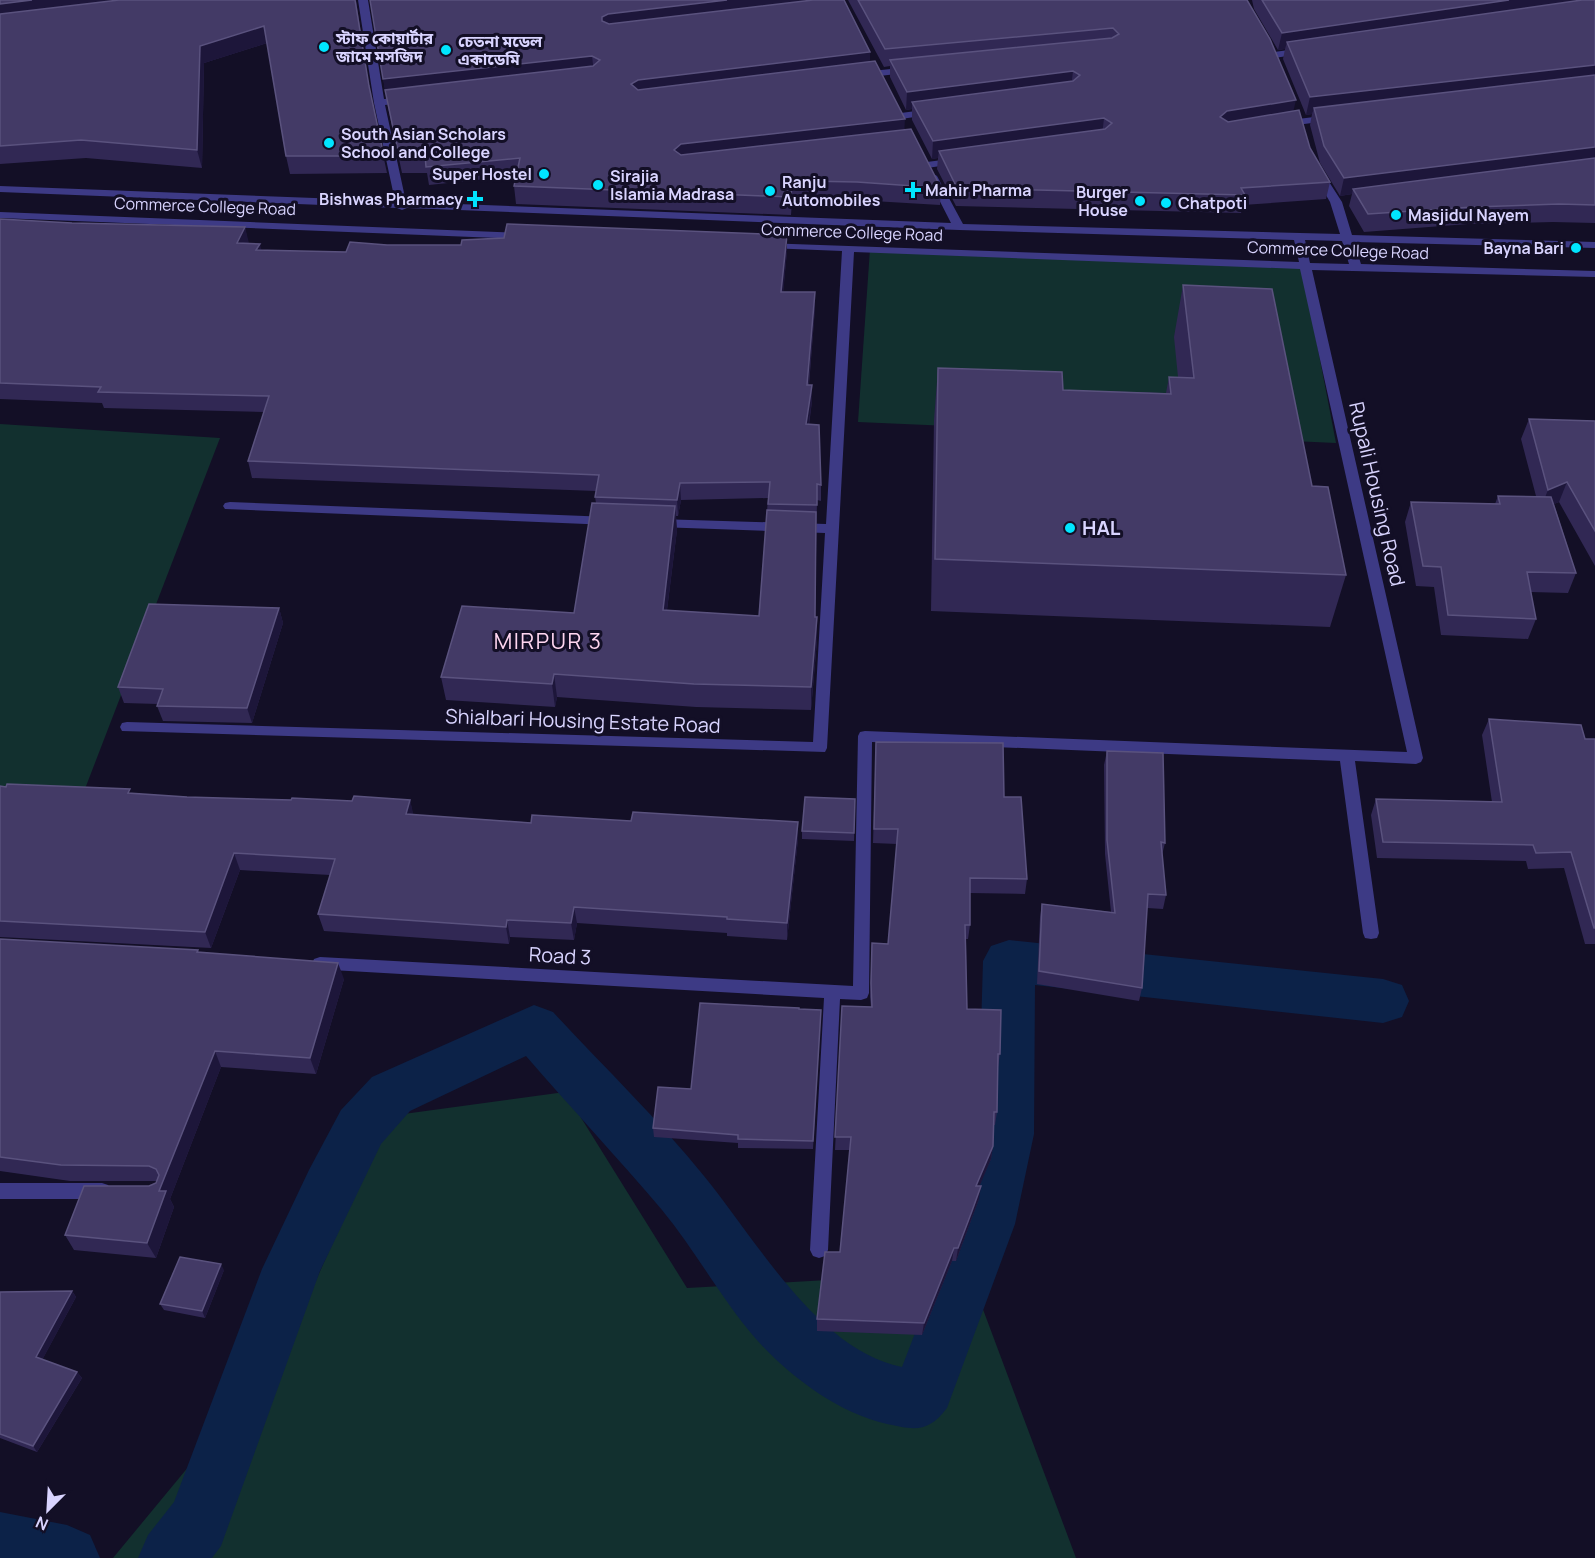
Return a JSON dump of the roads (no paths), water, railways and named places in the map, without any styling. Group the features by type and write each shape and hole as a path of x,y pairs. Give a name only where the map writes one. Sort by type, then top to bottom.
{"street":[{"path":"363,0 379,104 402,207"},
{"path":"1273,55 1320,48"},
{"path":"855,76 925,69"},
{"path":"379,104 413,99"},
{"path":"901,116 946,110"},
{"path":"1268,126 1336,117"},
{"path":"958,227 925,161 974,159"},
{"path":"1313,164 1342,202 1356,268"},
{"name":"Commerce College Road","path":"5,189 402,207 958,227 1595,245"},
{"name":"Commerce College Road","path":"0,215 532,236"},
{"name":"Rupali Housing Road","path":"1299,238 1416,758 1347,755"},
{"name":"Commerce College Road","path":"754,245 1356,268 1595,274"},
{"name":"Shialbari Housing Estate Road","path":"126,727 819,748 848,249"},
{"path":"230,506 620,521"},
{"path":"643,522 832,530"},
{"name":"Road 3","path":"309,963 861,993 865,736 1347,755"},
{"path":"1347,755 1371,933"},
{"path":"819,1250 832,993"},
{"path":"0,1191 120,1191"}],"waterway":[{"path":"171,1558 198,1523 291,1269 361,1127 391,1094 534,1028 683,1193 777,1319 834,1370 872,1391 915,1400 925,1387 986,1224 1006,1134 1009,961 1383,1001"},
{"path":"0,1544 67,1558"}],"place":[{"name":"স্টাফ কোয়ার্টার জামে মসজিদ","path":"324,47"},
{"name":"চেতনা মডেল একাডেমি","path":"446,50"},
{"name":"South Asian Scholars School and College","path":"329,143"},
{"name":"Super Hostel","path":"544,174"},
{"name":"Sirajia Islamia Madrasa","path":"598,185"},
{"name":"Mahir Pharma","path":"913,190"},
{"name":"Ranju Automobiles","path":"770,191"},
{"name":"Bishwas Pharmacy","path":"475,199"},
{"name":"Burger House","path":"1140,201"},
{"name":"Chatpoti","path":"1166,203"},
{"name":"Masjidul Nayem","path":"1396,215"},
{"name":"Bayna Bari","path":"1576,248"},
{"name":"HAL","path":"1070,528"}],"district":[{"name":"MIRPUR 3","path":"548,641"}]}
